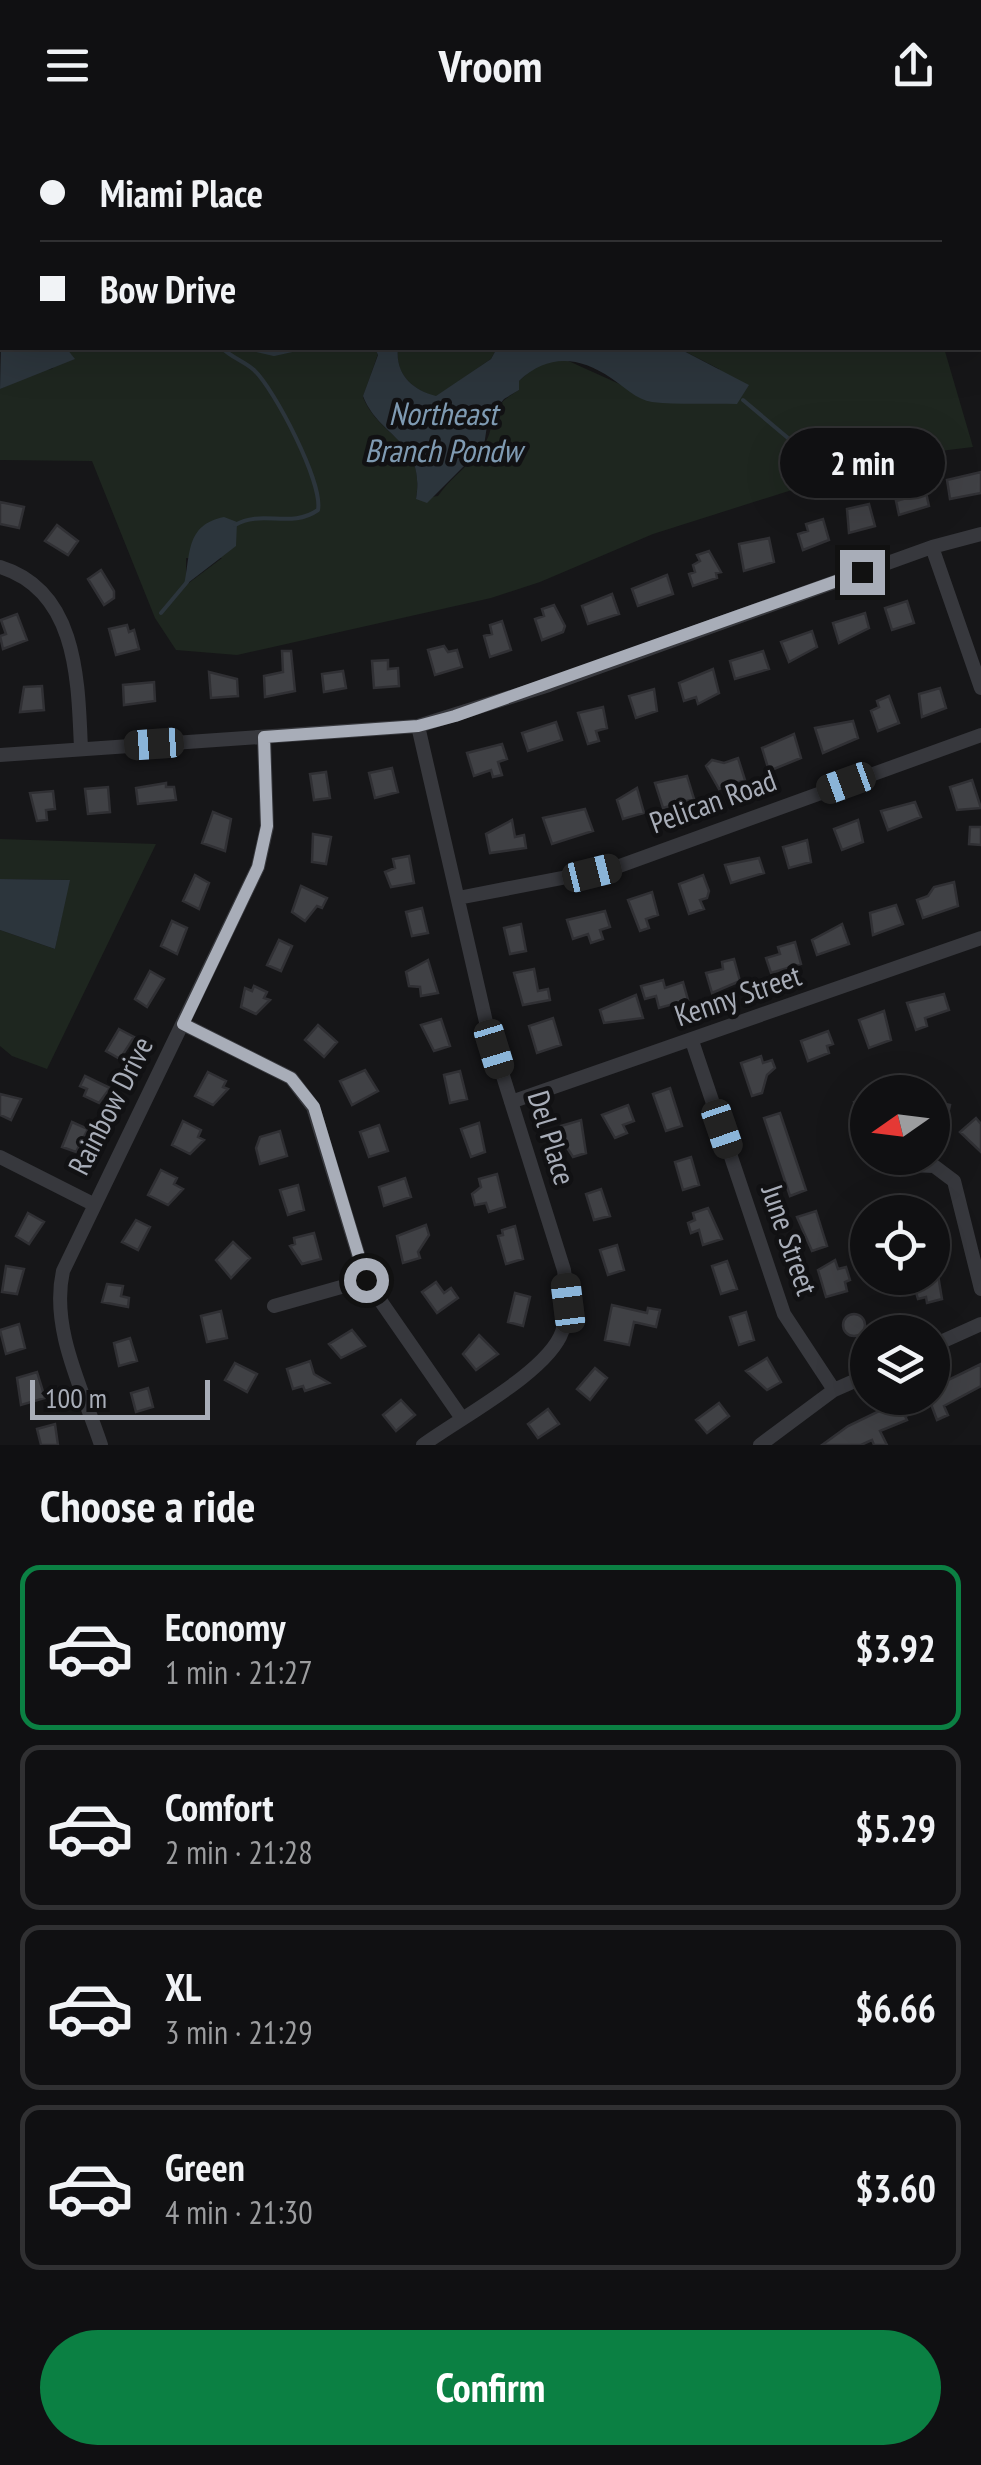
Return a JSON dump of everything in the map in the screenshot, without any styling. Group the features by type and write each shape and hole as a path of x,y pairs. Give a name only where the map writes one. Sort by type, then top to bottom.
{"street":[{"path":"0,755 418,726 549,685 932,546 981,534"},
{"path":"932,546 981,688"},
{"path":"0,567 29,580 52,604 68,637 78,688 81,749"},
{"name":"Del Place","path":"418,726 486,1022 564,1270 568,1303 561,1336 534,1368 424,1445"},
{"name":"Pelican Road","path":"458,898 614,868 981,735"},
{"name":"Rainbow Drive","path":"101,1445 60,1320 57,1296 62,1271 258,867 267,826 264,737"},
{"name":"Kenny Street","path":"511,1102 981,938"},
{"path":"183,1024 291,1078 314,1107 366,1280 461,1417"},
{"name":"June Street","path":"692,1042 784,1314 834,1390"},
{"path":"0,1157 93,1204"},
{"path":"945,1175 954,1182 981,1289"},
{"path":"274,1306 366,1280"},
{"path":"950,1338 981,1324"},
{"path":"760,1445 834,1390 850,1383"}],"path":[{"path":"741,130 752,130"}],"shaded area":[{"path":"66,350 376,350 363,397 379,422 408,451 417,479 416,499 438,496 482,448 495,411 519,390 519,381 545,363 564,359 655,400 715,403 719,369 682,350 945,350 973,447 899,456 653,534 540,582 491,598 237,655 176,650 155,618 92,461 0,460 0,389 38,371 52,369","holes":["186,558 222,558 186,585"]},
{"path":"398,350 496,350 491,359 436,397 407,380"},
{"path":"0,839 156,844 47,1069 12,1056 0,1046 0,930 55,949 69,880 0,879"}],"water":[{"path":"1,350 68,350 75,359 0,389"},
{"name":"Northeast Branch Pondw","path":"376,350 398,350 399,366 407,380 436,396 491,359 496,350 682,350 749,385 737,404 652,402 587,365 564,361 541,366 519,381 519,390 504,399 488,419 484,446 427,503 416,499 417,479 408,452 379,422 363,396 378,355"},
{"path":"224,517 237,522 236,546 184,586 196,534 211,521"},
{"path":"0,879 70,880 55,949 0,930"}],"building":[{"path":"981,472 981,493 950,499 947,480"},
{"path":"924,484 929,506 899,515 896,501 910,497 908,488"},
{"path":"0,502 24,507 19,528 0,524"},
{"path":"869,504 875,526 849,533 847,509"},
{"path":"823,519 829,540 803,550 798,534 808,531 806,524"},
{"path":"57,525 78,541 68,555 45,541"},
{"path":"769,538 774,562 744,571 739,544"},
{"path":"709,551 721,572 716,573 717,578 693,586 689,574 695,572 693,565 700,561 697,555"},
{"path":"101,570 114,591 114,598 104,605 88,579"},
{"path":"667,575 673,594 638,606 632,589"},
{"path":"612,594 619,614 588,624 582,606"},
{"path":"907,601 914,623 892,630 885,608"},
{"path":"554,605 565,626 563,632 542,640 535,619 544,616 542,609"},
{"path":"865,613 869,628 839,643 833,623"},
{"path":"17,614 27,640 3,649 0,636 6,634 1,620"},
{"path":"502,621 511,650 490,657 484,636 492,634 490,625"},
{"path":"127,625 129,632 134,630 139,649 116,655 109,629"},
{"path":"812,631 817,647 789,662 781,642"},
{"path":"444,646 448,652 457,650 462,667 435,675 428,650"},
{"path":"282,651 291,651 295,691 265,697 264,676 283,672"},
{"path":"763,651 769,669 735,679 730,661"},
{"path":"388,660 388,669 398,668 399,686 374,688 372,661"},
{"path":"713,669 719,693 698,704 696,697 684,701 679,683"},
{"path":"343,671 346,688 324,692 322,674"},
{"path":"209,672 237,679 238,696 211,698"},
{"path":"154,682 155,701 124,705 123,685"},
{"path":"42,686 44,710 20,712 24,687"},
{"path":"940,688 946,708 922,717 919,694"},
{"path":"654,689 657,711 636,718 629,696"},
{"path":"889,696 899,723 878,731 871,711 879,707 877,701"},
{"path":"603,707 607,728 596,731 599,741 588,744 578,713"},
{"path":"853,721 858,738 823,753 815,728"},
{"path":"556,722 562,740 528,751 522,733"},
{"path":"794,734 801,758 769,771 762,748"},
{"path":"502,744 507,759 498,762 502,775 493,777 491,770 474,776 467,753"},
{"path":"738,758 745,780 719,789 706,766 712,760 724,763"},
{"path":"392,768 398,792 375,798 369,773"},
{"path":"326,772 330,798 314,800 310,774"},
{"path":"687,776 694,799 663,808 655,783"},
{"path":"972,780 981,808 957,810 950,787"},
{"path":"166,783 166,787 174,787 176,800 138,804 136,788"},
{"path":"108,787 110,812 88,814 85,789"},
{"path":"637,788 644,813 623,819 617,800"},
{"path":"53,791 55,809 46,810 47,820 37,821 30,793"},
{"path":"915,802 921,817 888,830 881,811"},
{"path":"585,809 593,831 552,844 543,818"},
{"path":"213,812 231,819 225,851 202,843"},
{"path":"512,820 515,837 524,835 526,848 490,853 486,834"},
{"path":"858,820 863,842 842,850 834,829"},
{"path":"970,827 981,827 981,845 969,844"},
{"path":"313,834 331,837 326,864 312,862"},
{"path":"807,840 811,862 789,868 783,847"},
{"path":"409,856 414,883 391,887 385,872 395,868 393,859"},
{"path":"759,858 764,873 731,883 725,865"},
{"path":"195,875 209,883 199,909 183,901"},
{"path":"703,875 709,891 707,898 700,900 704,909 689,914 679,884"},
{"path":"954,882 958,906 923,918 917,900 928,896 934,887"},
{"path":"301,886 327,898 322,908 317,906 305,921 292,912"},
{"path":"652,892 658,915 646,919 649,928 640,931 628,900"},
{"path":"896,905 903,924 873,935 870,913"},
{"path":"422,908 428,933 412,936 406,912"},
{"path":"605,911 610,927 600,930 603,939 591,943 588,934 573,939 567,920"},
{"path":"172,921 187,928 177,954 161,946"},
{"path":"521,924 526,951 510,954 504,928"},
{"path":"842,924 849,944 817,955 812,940"},
{"path":"279,940 292,946 281,971 267,965"},
{"path":"795,942 801,964 771,973 766,958 780,954 778,947"},
{"path":"734,959 740,981 712,993 706,973 723,969 722,962"},
{"path":"428,960 438,993 421,996 420,987 409,986 406,972"},
{"path":"534,969 538,991 548,989 550,1000 523,1005 514,973"},
{"path":"150,971 164,979 147,1007 135,999"},
{"path":"663,980 665,988 683,982 688,1000 659,1008 656,996 645,999 641,986"},
{"path":"254,986 267,992 264,998 270,1000 256,1014 241,1007 245,988 252,991"},
{"path":"944,994 949,1010 925,1018 927,1026 916,1030 907,1003"},
{"path":"636,995 643,1018 604,1023 600,1010"},
{"path":"884,1011 891,1040 869,1048 859,1020"},
{"path":"553,1018 561,1045 537,1053 529,1026"},
{"path":"441,1019 450,1046 434,1051 421,1025"},
{"path":"318,1025 337,1042 324,1057 305,1040"},
{"path":"119,1029 134,1037 120,1059 106,1051"},
{"path":"828,1031 833,1044 827,1046 829,1053 808,1061 801,1041"},
{"path":"761,1056 763,1063 772,1060 775,1068 767,1075 762,1093 752,1096 741,1063"},
{"path":"365,1070 378,1091 352,1105 340,1081"},
{"path":"460,1071 467,1099 450,1103 444,1075"},
{"path":"208,1072 226,1081 223,1087 228,1089 213,1105 195,1096"},
{"path":"85,1076 110,1088 99,1103 84,1096 87,1089 80,1086"},
{"path":"670,1088 682,1126 666,1131 653,1094"},
{"path":"0,1094 21,1099 11,1120 0,1115"},
{"path":"628,1105 634,1121 623,1125 627,1133 615,1138 602,1115"},
{"path":"780,1113 806,1190 790,1196 764,1118"},
{"path":"976,1118 981,1124 981,1152 960,1132"},
{"path":"581,1120 586,1153 573,1157 564,1143 561,1126"},
{"path":"183,1121 201,1130 198,1137 204,1140 190,1154 172,1145"},
{"path":"72,1122 88,1129 76,1152 62,1147"},
{"path":"479,1123 485,1152 471,1157 461,1129"},
{"path":"379,1125 388,1151 369,1157 360,1132"},
{"path":"280,1131 287,1156 260,1164 256,1148 260,1137"},
{"path":"691,1157 699,1185 683,1190 675,1162"},
{"path":"161,1170 177,1178 174,1184 183,1189 168,1205 148,1195"},
{"path":"497,1174 505,1207 489,1212 486,1203 475,1205 472,1194 481,1187 479,1179"},
{"path":"405,1178 411,1197 384,1206 379,1187"},
{"path":"298,1185 304,1210 288,1215 280,1190"},
{"path":"601,1189 610,1216 594,1220 586,1194"},
{"path":"708,1208 722,1239 703,1245 699,1230 691,1233 688,1223 695,1220 693,1213"},
{"path":"816,1211 827,1246 812,1251 797,1217"},
{"path":"28,1213 44,1222 29,1244 16,1236"},
{"path":"136,1220 150,1227 138,1250 122,1242"},
{"path":"426,1225 429,1235 418,1252 420,1258 403,1263 397,1236"},
{"path":"515,1226 523,1259 506,1264 498,1236 503,1235 502,1230"},
{"path":"314,1233 321,1259 302,1264 290,1246 295,1244 294,1238"},
{"path":"233,1242 250,1258 231,1278 216,1260"},
{"path":"617,1245 624,1270 608,1275 600,1250"},
{"path":"835,1260 838,1269 846,1267 850,1280 845,1282 847,1291 826,1297 818,1270"},
{"path":"727,1261 737,1289 721,1294 712,1266"},
{"path":"6,1266 24,1269 17,1294 2,1292"},
{"path":"436,1282 444,1293 451,1288 458,1298 437,1313 422,1292"},
{"path":"107,1284 123,1286 121,1296 129,1298 128,1307 102,1302"},
{"path":"515,1293 530,1297 523,1326 508,1322"},
{"path":"917,1295 941,1295 942,1299 927,1303 926,1297 918,1299"},
{"path":"612,1305 647,1313 648,1308 660,1310 656,1327 634,1322 629,1345 605,1340"},
{"path":"221,1311 227,1338 207,1342 201,1316"},
{"path":"746,1312 754,1340 739,1345 730,1317"},
{"path":"850,1315 850,1335 843,1325"},
{"path":"19,1324 25,1348 6,1354 0,1330"},
{"path":"352,1330 365,1346 341,1358 329,1344"},
{"path":"479,1335 498,1354 476,1370 463,1354"},
{"path":"130,1338 137,1361 119,1366 114,1343"},
{"path":"767,1358 781,1382 767,1390 746,1371"},
{"path":"310,1361 314,1374 329,1383 305,1391 303,1386 293,1389 287,1369"},
{"path":"235,1363 257,1374 247,1392 225,1380"},
{"path":"981,1364 981,1386 950,1403 950,1379"},
{"path":"595,1368 607,1378 590,1400 577,1389"},
{"path":"37,1372 45,1398 21,1405 17,1378"},
{"path":"148,1388 153,1407 136,1412 131,1393"},
{"path":"401,1400 415,1415 396,1431 383,1415"},
{"path":"719,1403 729,1416 707,1433 696,1420"},
{"path":"548,1409 559,1424 538,1438 528,1424"},
{"path":"871,1415 907,1415 907,1420 880,1431 887,1445 874,1445 872,1440 861,1445 822,1445"},
{"path":"55,1424 58,1445 41,1445 37,1429"}],"waterway":[{"path":"225,350 254,370 274,397 296,437 318,497 318,510 308,515 256,519 235,525"},
{"path":"257,350 274,354 292,350"},
{"path":"743,400 801,449"},
{"path":"161,613 187,582"}],"route":[{"path":"366,1280 314,1107 291,1078 246,1052 183,1024 258,867 267,826 264,737 418,726 455,716 862,572"}]}
